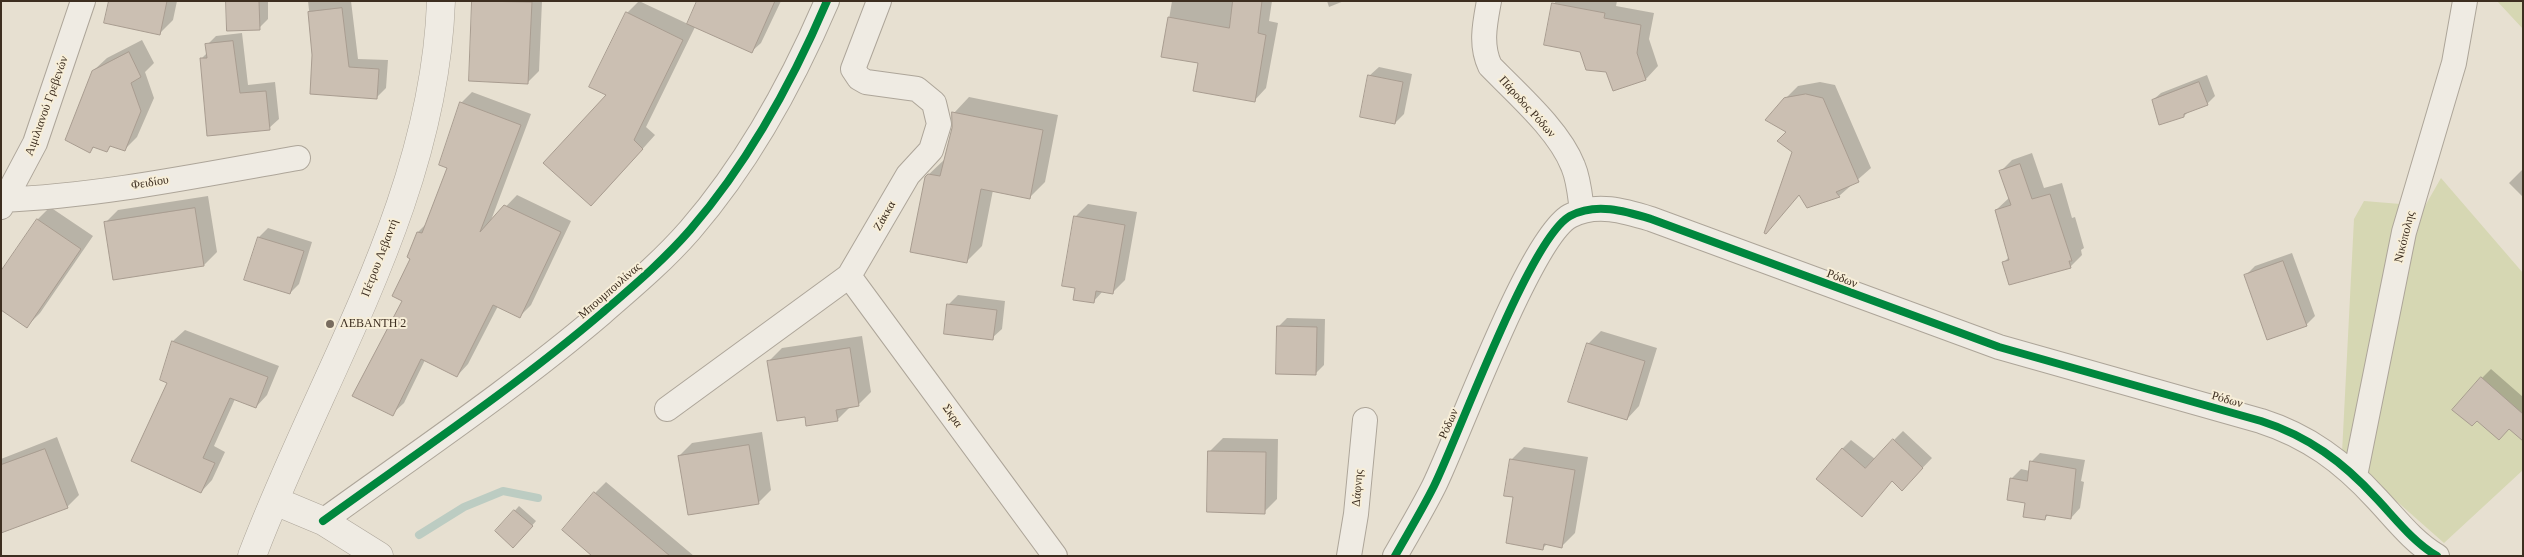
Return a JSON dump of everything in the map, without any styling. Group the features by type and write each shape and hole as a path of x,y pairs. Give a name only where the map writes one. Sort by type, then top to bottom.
{"street":[{"name":"Αιμιλιανού Γρεβενών","path":"3,203 35,142 83,1"},
{"name":"Πέτρου Λεβαντή","path":"256,555 275,501 366,295 407,186 430,96 436,58 441,1"},
{"name":"Μπουμπουλίνας","path":"323,520 558,349 654,268 707,209 741,164 775,106 828,1"},
{"name":"Ζάκκα","path":"667,409 850,276 908,175 931,150 939,124 934,103 917,89 866,82 859,78 853,69 879,1"},
{"name":"Πάροδος Ρόδων","path":"1490,1 1484,40 1490,66 1532,110 1566,153 1576,174 1582,211"},
{"name":"Νικόπολης","path":"2355,476 2404,232 2454,63 2464,1"},
{"name":"Φειδίου","path":"3,203 81,194 298,158"},
{"name":"Ρόδων","path":"1395,556 1434,486 1519,292 1542,248 1560,224 1582,211 1612,209 1651,219 1901,313 1999,347 2279,427 2314,444 2355,476 2406,531 2437,556"},
{"name":"Σκρα","path":"850,276 1054,556"},
{"name":"Δάφνης","path":"1348,556 1356,514 1365,420"},
{"path":"275,501 323,520 379,556"}],"green space":[{"path":"2497,1 2523,1 2523,29"},
{"path":"2441,178 2523,273 2523,470 2444,543 2342,453 2354,219 2364,201 2425,206"}],"building":[{"path":"109,1 167,1 160,35 104,23"},
{"path":"226,1 259,1 260,30 227,31"},
{"path":"472,1 532,2 528,84 469,81"},
{"path":"697,1 775,1 752,53 687,24"},
{"path":"1233,1 1262,1 1258,33 1266,35 1255,102 1193,91 1198,63 1161,57 1168,17 1229,28"},
{"path":"1552,3 1605,13 1604,18 1641,25 1637,53 1646,80 1613,91 1606,72 1586,70 1580,52 1544,45"},
{"path":"342,8 349,67 379,69 377,99 310,94 312,55 308,12"},
{"path":"626,12 683,40 634,140 643,149 591,206 543,163 606,95 589,87"},
{"path":"233,41 240,93 266,91 270,130 207,136 200,58 207,58 205,44"},
{"path":"129,52 141,77 131,83 141,111 125,151 110,146 107,152 93,147 90,153 65,140 92,71"},
{"path":"1368,75 1403,82 1395,124 1360,117"},
{"path":"2199,82 2208,105 2184,114 2184,117 2159,125 2152,100"},
{"path":"1806,94 1823,98 1859,182 1836,192 1840,197 1807,208 1799,195 1766,234 1764,233 1792,152 1777,141 1786,132 1765,120 1784,98"},
{"path":"460,102 521,125 480,232 504,205 561,232 520,318 493,305 457,377 421,359 393,416 352,396 402,301 392,296 410,259 407,257 417,232 422,233 447,168 439,165"},
{"path":"952,112 1043,130 1030,199 981,189 967,263 910,252 925,177 928,174 940,176 952,128"},
{"path":"2020,164 2032,199 2050,194 2072,261 2069,261 2071,268 2009,285 2002,262 2009,260 1995,210 2011,205 1999,171"},
{"path":"195,208 204,266 113,280 104,222"},
{"path":"1074,216 1125,225 1113,294 1096,291 1094,303 1073,300 1075,288 1062,286"},
{"path":"37,219 81,249 27,328 1,310 1,271"},
{"path":"258,237 304,251 290,294 244,280"},
{"path":"2283,261 2307,326 2267,340 2244,275"},
{"path":"947,304 997,310 993,340 944,334"},
{"path":"1277,326 1317,327 1316,375 1276,374"},
{"path":"172,341 268,377 256,408 230,398 203,458 215,463 201,493 131,461 167,383 160,380"},
{"path":"1587,343 1645,361 1627,420 1568,402"},
{"path":"850,348 859,406 836,410 838,421 806,426 805,417 777,421 767,361"},
{"path":"2481,377 2523,414 2523,441 2509,429 2499,440 2477,421 2472,426 2452,410"},
{"path":"1893,439 1923,468 1902,491 1892,481 1862,517 1816,479 1842,448 1865,468"},
{"path":"749,445 759,504 688,515 678,456"},
{"path":"45,449 68,508 1,533 1,465"},
{"path":"1208,451 1266,452 1265,514 1207,512"},
{"path":"1510,459 1575,470 1562,548 1544,544 1543,550 1506,543 1513,497 1504,496"},
{"path":"2030,461 2076,469 2071,519 2046,515 2045,520 2023,517 2025,503 2007,500 2010,478 2027,481"},
{"path":"594,492 670,556 592,556 562,530"},
{"path":"514,510 533,526 513,548 495,531"}],"waterway":[{"path":"419,535 464,507 503,491 538,498"}],"cycle path":[{"path":"323,521 465,420 569,341 669,252 711,204 750,150 784,92 827,1"},
{"path":"1395,556 1434,486 1496,340 1535,260 1554,232 1570,216 1590,209 1610,209 1651,219 1999,347 2278,427 2309,442 2338,462 2364,485 2412,537 2437,556"}],"place":[{"name":"ΛΕΒΑΝΤΗ 2","path":"330,324"}]}
